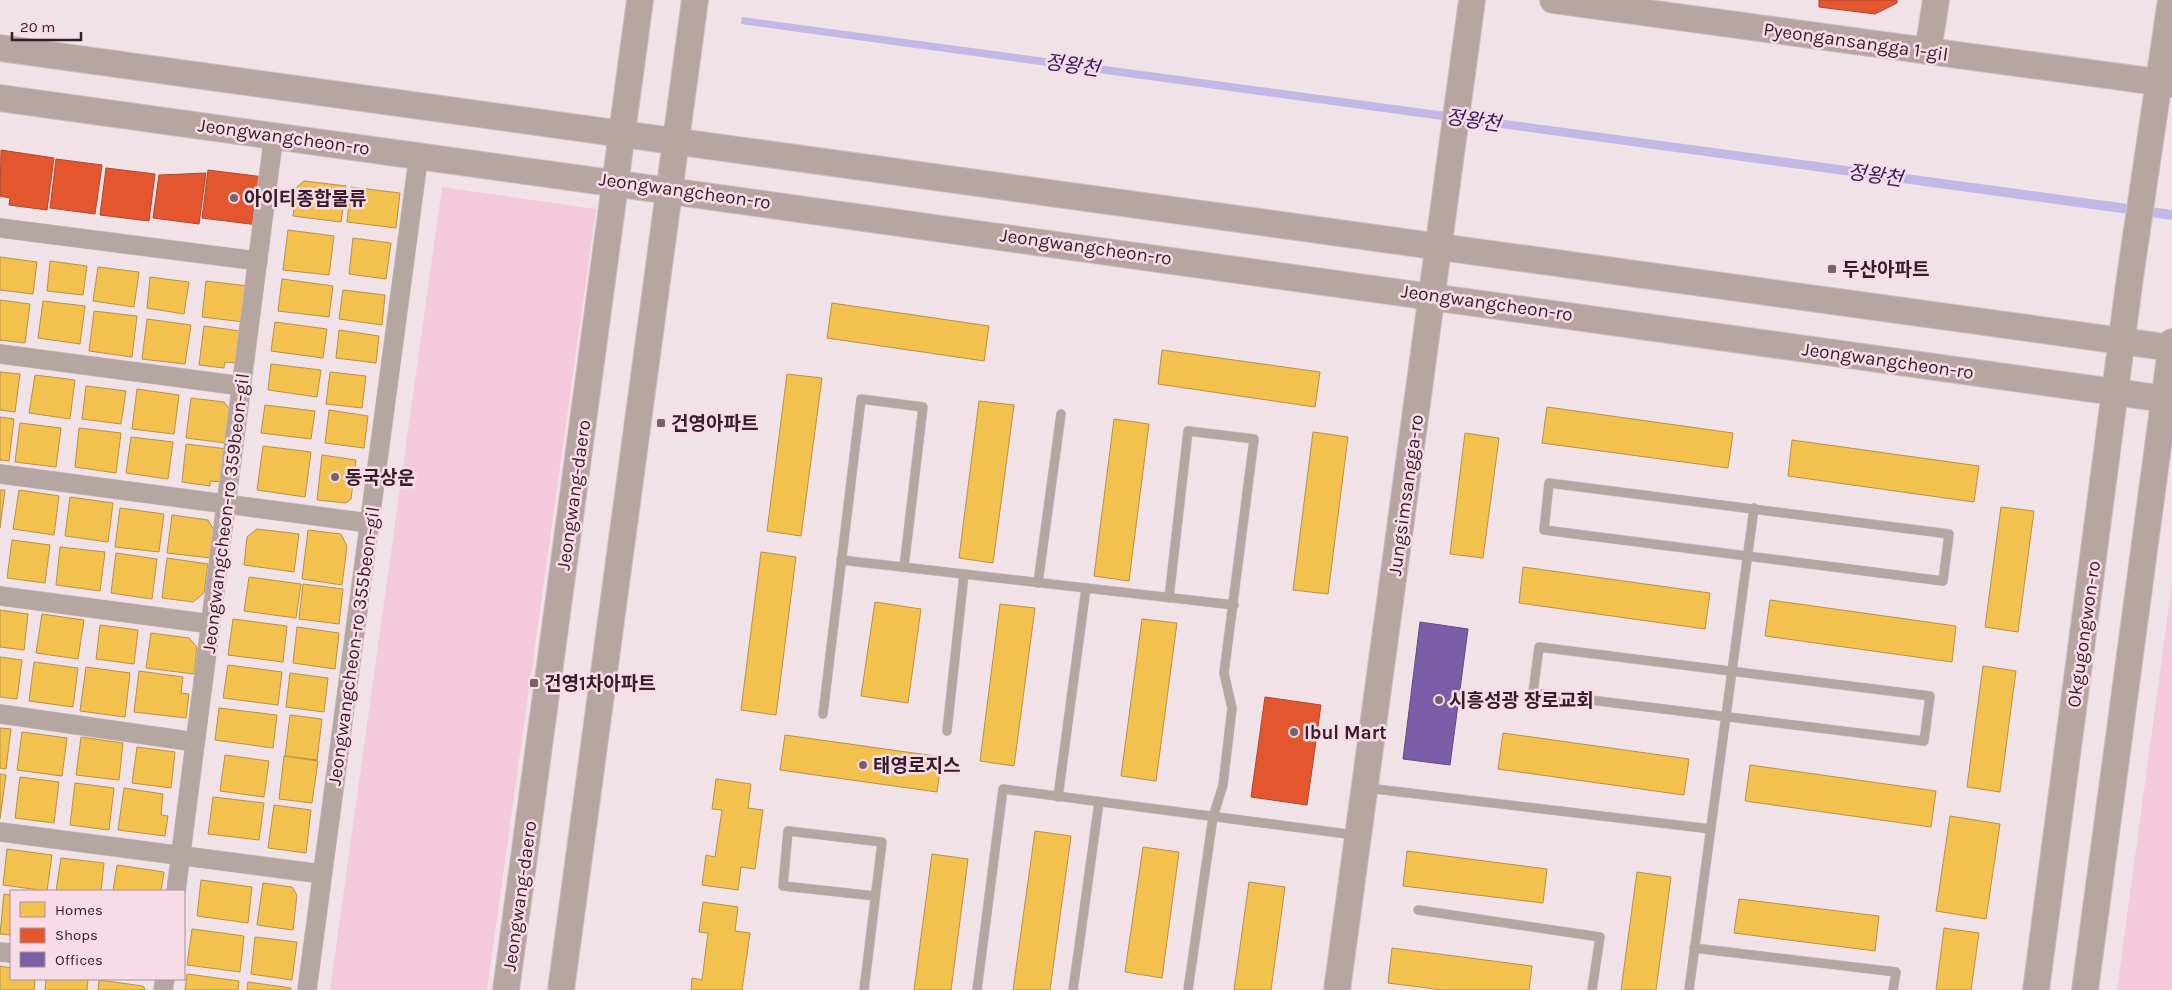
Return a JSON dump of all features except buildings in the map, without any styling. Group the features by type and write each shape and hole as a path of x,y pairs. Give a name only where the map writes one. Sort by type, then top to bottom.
{"street":[{"name":"Jeongwang-daero","path":"506,990 640,0"},
{"path":"562,990 695,0"},
{"name":"Jungsimsangga-ro","path":"1337,990 1472,0"},
{"name":"Pyeongansangga 1-gil","path":"1553,0 1614,4 1928,51 2166,83"},
{"path":"1928,51 1936,0"},
{"path":"2166,83 2170,0"},
{"path":"0,48 677,136 2122,341 2172,346 2168,399 2085,990"},
{"name":"Okgugongwon-ro","path":"2036,990 2130,277 2151,139 2166,83"},
{"name":"Jeongwangcheon-ro","path":"0,98 616,180 2168,399"},
{"name":"Jeongwangcheon-ro 359beon-gil","path":"176,890 274,134"},
{"name":"Jeongwangcheon-ro 355beon-gil","path":"306,990 418,154"},
{"path":"0,228 258,261"},
{"path":"0,354 242,386"},
{"path":"0,474 369,523"},
{"path":"0,596 211,624"},
{"path":"0,714 196,742"},
{"path":"0,832 322,874"}],"lane":[{"path":"823,714 861,400 923,407 904,567"},
{"path":"1038,583 1061,414"},
{"path":"1169,598 1188,431 1254,440 1224,673 1232,708 1222,785 1213,817 1188,990"},
{"path":"1549,483 1754,508 1949,534 1943,581 1544,530 1549,483"},
{"path":"1689,990 1754,508"},
{"path":"841,560 1234,605"},
{"path":"947,731 964,574"},
{"path":"1058,796 1086,588"},
{"path":"1539,648 1732,672 1930,696 1924,741 1533,692 1539,648"},
{"path":"1365,788 1711,829"},
{"path":"977,990 1003,789 1358,836"},
{"path":"1073,990 1099,802"},
{"path":"864,990 882,842 788,832 783,886 875,896"},
{"path":"1418,910 1600,937 1592,990"},
{"path":"1694,948 1896,972 1893,990"}],"shaded area":[{"path":"442,187 596,209 487,990 330,990"},
{"path":"2172,583 2172,990 2117,990"}],"water":[{"name":"정왕천","path":"742,17 2172,210 2172,220 741,24"}],"place":[{"name":"아이티종합물류","path":"234,198"},
{"name":"두산아파트","path":"1832,269"},
{"name":"건영아파트","path":"661,423"},
{"name":"동국상운","path":"335,477"},
{"name":"건영1차아파트","path":"534,683"},
{"name":"시흥성광 장로교회","path":"1439,700"},
{"name":"Ibul Mart","path":"1294,732"},
{"name":"태영로지스","path":"863,765"}]}
